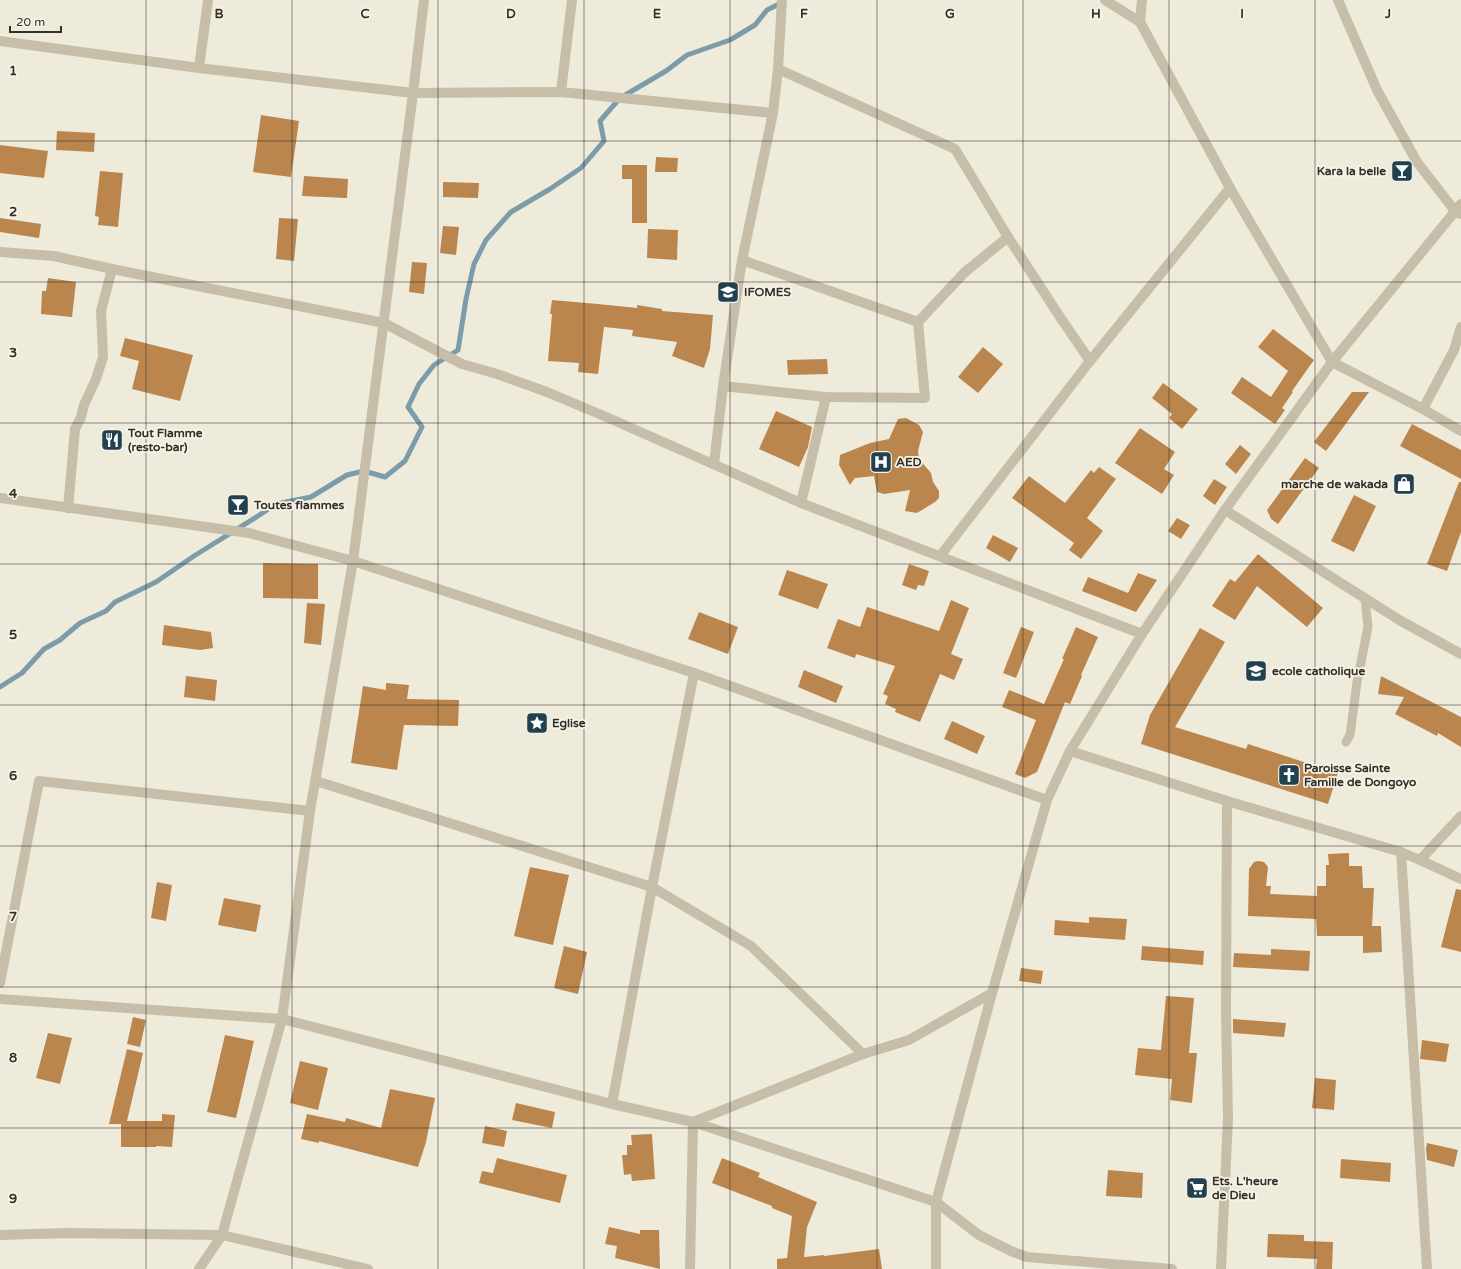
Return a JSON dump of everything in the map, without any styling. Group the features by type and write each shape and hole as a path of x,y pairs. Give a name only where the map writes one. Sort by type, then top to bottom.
{"street":[{"path":"199,68 208,0"},
{"path":"199,1269 222,1235 282,1019 310,811 353,561 424,0"},
{"path":"561,92 572,0"},
{"path":"714,464 723,386 742,260 773,113 778,69 782,0"},
{"path":"1105,0 1140,22 1230,188 1332,362 1423,409 1461,431"},
{"path":"1140,22 1142,0"},
{"path":"936,1269 936,1202 992,993 1047,800 1070,751 1142,634 1225,510 1332,362 1459,210 1417,162 1377,90 1338,0"},
{"path":"0,41 199,68 413,93 561,92 773,113"},
{"path":"778,69 955,149 1008,237 1090,361"},
{"path":"940,556 1090,361 1230,188"},
{"path":"723,386 826,397 925,398 918,322 965,272 1008,237"},
{"path":"0,252 54,256 384,323 462,364 497,374 547,392 801,503 1142,634"},
{"path":"742,260 918,322"},
{"path":"68,508 75,429 96,379 103,357 102,311 112,269"},
{"path":"1423,409 1454,350 1461,327"},
{"path":"801,503 826,397"},
{"path":"0,498 249,533 353,561 694,673 1047,800"},
{"path":"1225,510 1402,621 1461,654"},
{"path":"612,1104 652,887 694,673"},
{"path":"1070,751 1226,801 1401,852 1461,879"},
{"path":"0,982 39,781 310,811"},
{"path":"316,781 652,887 751,946 863,1054"},
{"path":"1221,1269 1228,1118 1226,1011 1226,801"},
{"path":"1420,860 1461,816"},
{"path":"1401,852 1427,1269"},
{"path":"693,1122 863,1054 909,1040 992,993"},
{"path":"0,999 282,1019 612,1104 693,1122 936,1202 979,1235 1011,1251 1027,1257 1172,1269"},
{"path":"690,1269 693,1122"},
{"path":"0,1235 67,1233 222,1235 368,1269"}],"lane":[{"path":"1346,742 1350,735 1357,682 1368,627 1365,598"}],"building":[{"path":"261,115 299,121 291,177 253,172"},
{"path":"57,131 95,133 94,152 56,150"},
{"path":"0,145 48,151 44,178 0,173"},
{"path":"656,157 678,158 677,172 655,172"},
{"path":"622,165 647,165 647,223 632,223 632,179 622,179"},
{"path":"100,171 123,173 118,227 98,225 99,217 95,216"},
{"path":"304,176 348,179 347,198 302,196"},
{"path":"443,182 479,183 478,198 443,197"},
{"path":"0,218 41,224 39,238 0,232"},
{"path":"279,218 298,219 294,261 276,259"},
{"path":"443,226 459,227 456,255 440,253"},
{"path":"648,229 678,230 677,260 647,258"},
{"path":"412,262 427,263 424,294 409,292"},
{"path":"48,278 76,282 72,317 41,314 42,291 46,291"},
{"path":"552,300 637,308 637,305 662,309 662,311 713,315 710,349 704,368 672,356 677,342 632,336 633,330 604,327 598,374 578,372 579,363 548,361"},
{"path":"1273,329 1314,360 1292,391 1293,392 1282,408 1285,410 1275,424 1231,393 1242,377 1271,397 1288,371 1258,347"},
{"path":"125,338 193,355 180,401 132,389 139,361 120,356"},
{"path":"983,347 1003,364 978,393 958,377"},
{"path":"827,359 828,374 788,375 787,360"},
{"path":"1163,383 1198,409 1182,429 1169,418 1172,414 1152,398"},
{"path":"1352,392 1369,392 1326,451 1314,442"},
{"path":"776,411 812,427 808,447 799,467 759,449"},
{"name":"AED","path":"906,418 919,425 923,432 918,451 919,459 931,473 933,482 939,491 939,498 935,502 917,513 905,511 910,490 884,494 877,492 874,476 855,478 850,485 839,465 840,455 870,443 889,439 898,419"},
{"path":"1412,424 1461,450 1461,479 1400,446"},
{"path":"1140,428 1175,452 1164,469 1174,475 1162,494 1115,463"},
{"path":"1240,445 1251,454 1236,474 1225,464"},
{"path":"1305,458 1319,468 1278,524 1271,519 1267,510"},
{"path":"1099,467 1116,479 1087,518 1103,531 1081,559 1069,550 1074,543 1012,498 1029,476 1065,503 1091,470 1094,473"},
{"path":"1214,479 1227,487 1215,505 1203,496"},
{"path":"1459,482 1461,482 1461,532 1447,571 1427,564"},
{"path":"1354,495 1376,506 1354,552 1331,541"},
{"path":"1177,518 1190,525 1181,539 1168,531"},
{"path":"993,535 1018,548 1010,562 986,548"},
{"path":"1258,554 1323,608 1307,627 1257,586 1235,620 1212,606 1230,579 1235,582"},
{"path":"263,563 318,564 318,599 263,598"},
{"path":"909,564 929,571 924,586 918,585 916,590 902,585"},
{"path":"787,570 828,584 818,609 778,595"},
{"path":"1138,573 1157,580 1136,612 1082,591 1088,577 1128,593"},
{"path":"951,600 969,608 951,654 963,659 954,680 940,674 920,722 895,712 896,709 885,704 888,696 883,694 895,666 856,654 855,658 827,648 838,619 860,627 867,607 939,631"},
{"path":"307,603 325,604 321,645 304,643"},
{"path":"699,612 738,627 728,654 688,639"},
{"path":"164,625 211,632 213,648 200,650 162,645"},
{"path":"1021,627 1034,632 1016,678 1003,673"},
{"path":"1076,627 1098,637 1070,704 1065,702 1037,772 1025,778 1015,774 1036,720 1002,707 1009,690 1044,704"},
{"path":"1200,628 1225,642 1175,727 1246,749 1248,744 1338,773 1328,804 1141,744 1150,715"},
{"path":"804,670 843,686 836,703 798,687"},
{"path":"186,676 217,680 215,701 184,697"},
{"path":"1381,676 1461,717 1461,747 1438,733 1437,736 1395,714 1404,697 1378,694"},
{"path":"386,683 409,685 407,699 459,700 458,726 404,725 397,770 351,763 363,686 386,690"},
{"path":"952,721 985,736 977,754 944,739"},
{"path":"1349,853 1349,866 1362,866 1363,888 1374,888 1372,926 1381,926 1382,952 1363,953 1363,936 1317,936 1316,919 1248,916 1249,869 1254,862 1264,862 1268,867 1266,886 1271,886 1270,894 1317,896 1317,886 1326,886 1326,865 1329,865 1328,854"},
{"path":"530,867 569,875 553,945 514,936"},
{"path":"157,882 172,885 166,921 151,918"},
{"path":"1456,889 1461,890 1461,952 1441,947"},
{"path":"224,898 261,905 256,932 218,925"},
{"path":"1089,917 1127,919 1125,940 1054,935 1055,920 1089,923"},
{"path":"564,946 587,952 578,994 554,988"},
{"path":"1142,946 1204,951 1203,965 1141,960"},
{"path":"1271,949 1310,951 1309,971 1233,967 1234,953 1271,955"},
{"path":"1021,968 1043,971 1041,984 1019,981"},
{"path":"1166,996 1194,998 1189,1053 1197,1053 1192,1103 1170,1100 1172,1079 1135,1075 1138,1048 1161,1050"},
{"path":"133,1017 146,1020 140,1047 127,1044"},
{"path":"1233,1019 1286,1023 1284,1037 1233,1033"},
{"path":"48,1033 72,1038 60,1084 36,1078"},
{"path":"225,1035 254,1041 236,1118 207,1112"},
{"path":"1422,1040 1449,1044 1446,1062 1420,1059"},
{"path":"127,1049 143,1053 127,1121 162,1121 162,1114 175,1115 172,1147 121,1147 121,1124 109,1124"},
{"path":"300,1061 328,1068 318,1110 290,1103"},
{"path":"1315,1078 1336,1080 1334,1110 1312,1108"},
{"path":"390,1089 435,1098 426,1142 418,1167 319,1141 319,1143 301,1139 307,1114 345,1122 346,1118 381,1128"},
{"path":"516,1103 555,1112 552,1128 512,1120"},
{"path":"485,1126 507,1131 504,1147 482,1143"},
{"path":"652,1134 655,1179 632,1181 631,1174 624,1175 622,1155 627,1155 627,1145 632,1145 631,1135"},
{"path":"1427,1143 1458,1150 1454,1167 1427,1160"},
{"path":"497,1158 567,1175 560,1203 479,1183 482,1171 493,1173"},
{"path":"722,1158 760,1173 758,1177 817,1202 807,1227 804,1257 879,1249 882,1269 777,1269 777,1259 787,1258 792,1216 772,1208 772,1206 712,1183"},
{"path":"1341,1159 1391,1163 1390,1182 1340,1178"},
{"path":"1108,1170 1143,1173 1142,1198 1106,1196"},
{"path":"609,1227 640,1234 640,1230 659,1230 660,1269 615,1258 617,1246 605,1244"},
{"path":"1268,1234 1304,1235 1304,1241 1333,1242 1332,1269 1316,1269 1317,1259 1267,1257"}],"waterway":[{"path":"0,687 22,673 44,649 60,640 80,623 106,611 115,602 156,582 276,504 311,497 347,475 364,471 385,477 405,461 422,427 408,407 419,384 434,365 458,350 466,299 474,264 486,240 511,212 550,189 581,168 604,141 600,121 620,98 666,71 687,55 730,40 755,25 767,10 781,3"}],"place":[{"name":"Kara la belle","path":"1402,171"},
{"name":"IFOMES","path":"728,292"},
{"name":"Tout Flamme (resto-bar)","path":"112,440"},
{"name":"AED","path":"881,462"},
{"name":"marche de wakada","path":"1404,484"},
{"name":"Toutes flammes","path":"238,505"},
{"name":"ecole catholique","path":"1256,671"},
{"name":"Eglise","path":"537,723"},
{"name":"Paroisse Sainte Famille de Dongoyo","path":"1289,775"},
{"name":"Ets. L'heure de Dieu","path":"1197,1188"}]}
